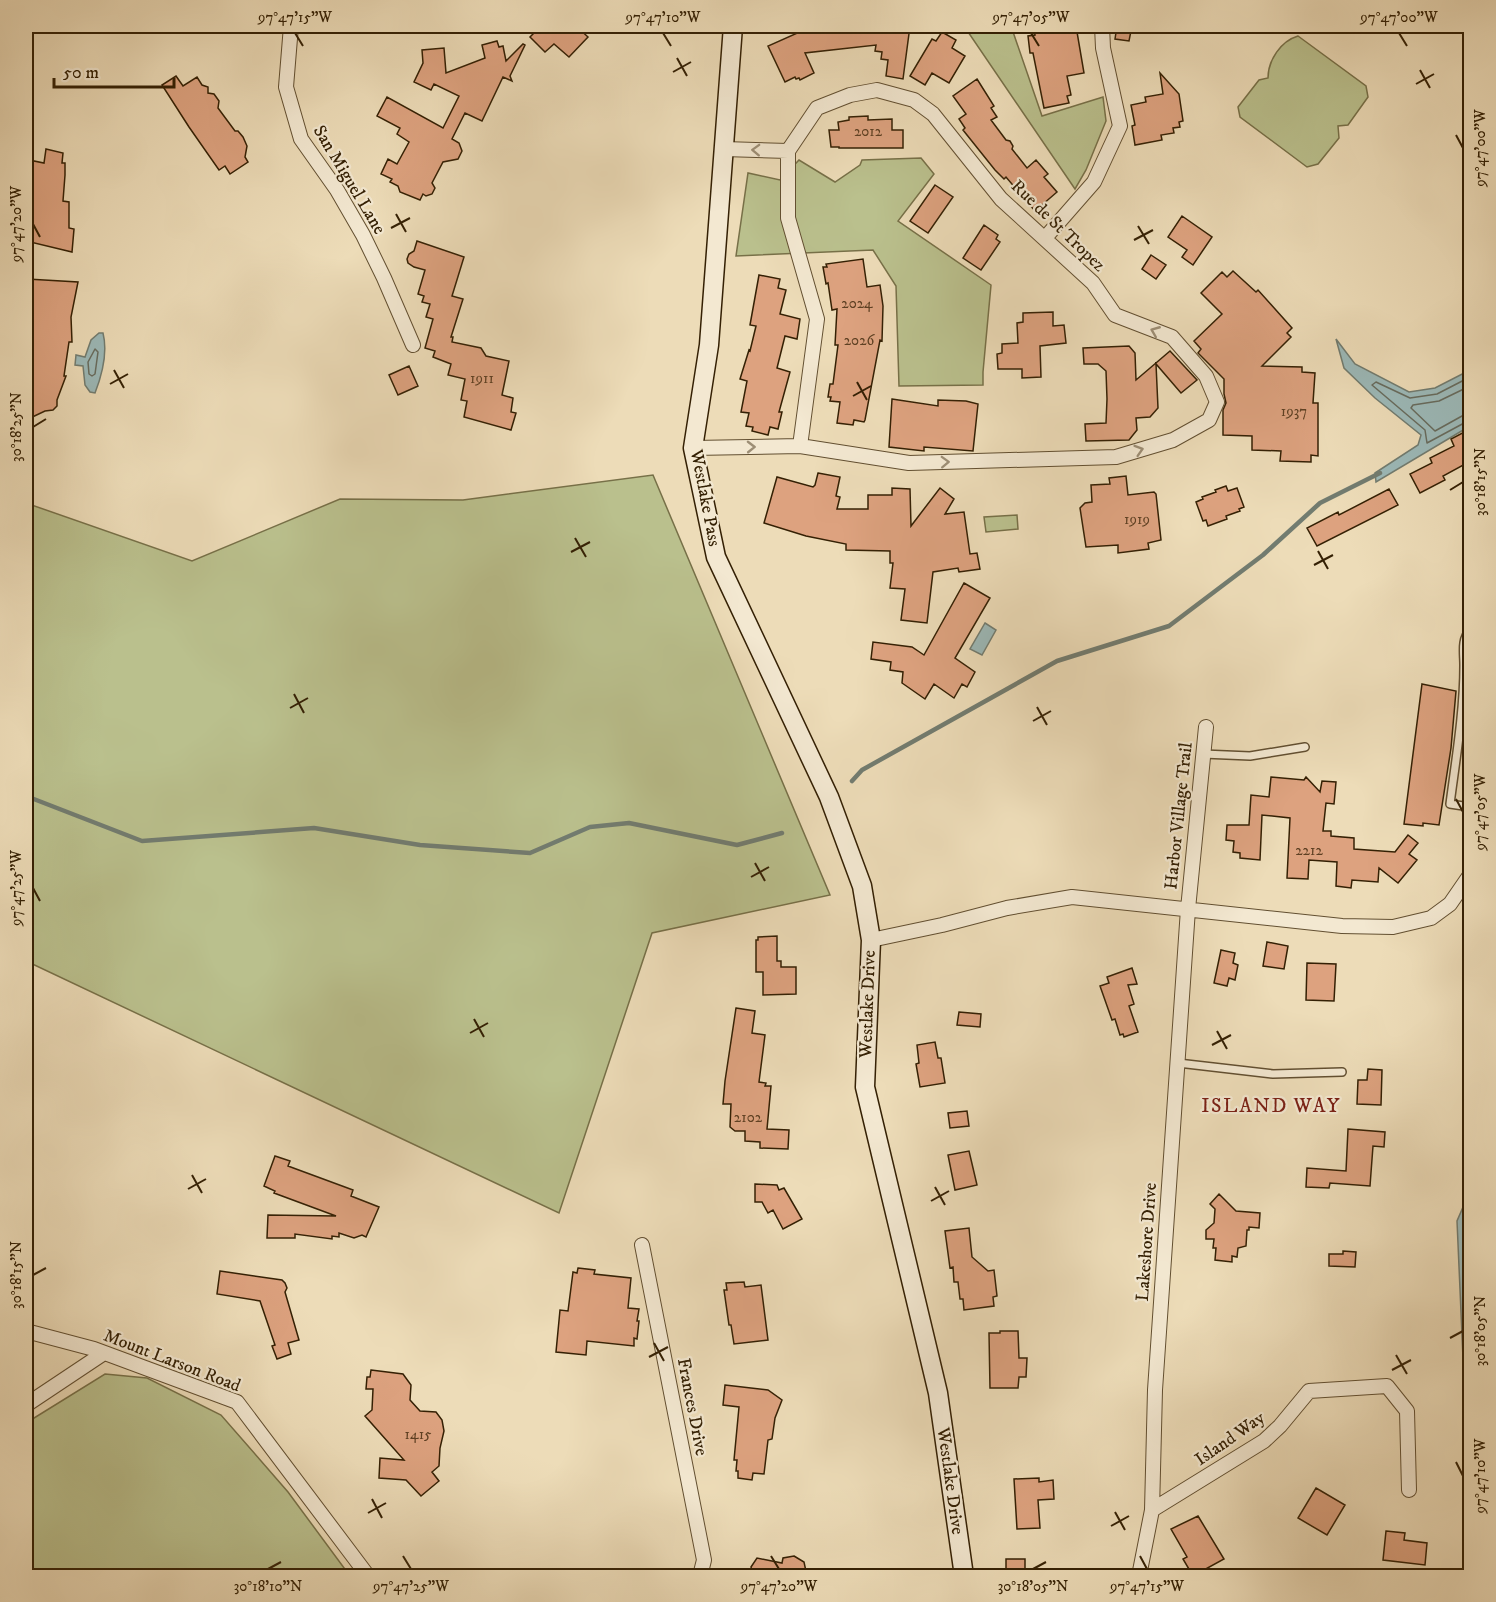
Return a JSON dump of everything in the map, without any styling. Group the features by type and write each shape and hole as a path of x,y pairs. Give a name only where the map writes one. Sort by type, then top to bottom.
{"street":[{"name":"San Miguel Lane","path":"291,26 286,87 301,140 337,190 363,235 412,345"},
{"name":"Westlake Pass","path":"733,26 709,345 693,448 716,556 829,797 862,886 871,940"},
{"path":"1045,238 1094,182 1120,126 1102,48 1102,26"},
{"name":"Rue de St Tropez","path":"693,448 800,446 909,463 1116,457 1173,440 1209,420 1217,402 1206,376 1172,338 1115,315 1093,283 1001,199 933,114 914,100 877,90 850,94 817,108 788,151"},
{"path":"724,149 788,151 788,218 817,319 800,446"},
{"name":"Harbor Village Trail","path":"1188,909 1206,727"},
{"name":"Westlake Drive","path":"964,1576 938,1393 865,1087 871,940 942,926 1007,908 1071,897 1342,926 1393,927 1431,918 1450,904 1470,875"},
{"name":"Lakeshore Drive","path":"1139,1576 1152,1510 1155,1390 1188,909"},
{"name":"Frances Drive","path":"642,1245 704,1560 700,1576"},
{"name":"Mount Larson Road","path":"26,1331 104,1353 237,1402 368,1576"},
{"path":"26,1405 104,1353"},
{"name":"Island Way","path":"1152,1510 1264,1441 1280,1426 1309,1391 1387,1386 1407,1411 1409,1490"}],"lane":[{"path":"1470,630 1464,643 1464,692 1450,804 1470,807"},
{"path":"1203,754 1250,756 1305,747"},
{"path":"1178,1063 1273,1074 1342,1072"}],"green space":[{"path":"964,26 1011,26 1042,116 1103,97 1106,121 1086,170 1075,189"},
{"path":"1298,36 1366,86 1368,97 1348,125 1338,126 1339,138 1318,164 1307,167 1240,117 1238,107 1259,80 1268,78 1270,65 1281,47"},
{"path":"921,158 934,174 898,221 991,285 983,385 899,386 896,286 873,250 736,256 748,173 780,180 799,160 835,182 860,165 862,160"},
{"path":"653,475 830,895 652,933 559,1213 26,961 26,503 192,561 340,499 463,500"},
{"path":"1017,515 1018,529 986,532 984,517"},
{"path":"105,1374 147,1378 221,1415 288,1492 350,1576 26,1576 26,1423"}],"water":[{"path":"99,333 103,333 105,356 95,393 90,392 85,385 83,366 75,365 76,355 85,357 91,340"},
{"path":"1336,339 1355,364 1409,392 1435,388 1470,370 1470,426 1376,482 1375,473 1418,445 1421,435 1375,398 1344,368"},
{"path":"985,623 996,630 982,655 970,649"},
{"path":"1470,1191 1470,1390 1464,1381 1457,1221"}],"building":[{"path":"541,26 576,26 588,37 569,57 554,44 545,52 530,37"},
{"path":"813,26 910,26 903,79 886,76 888,60 881,59 882,52 875,51 876,45 805,53 814,73 800,80 795,77 785,82 768,46"},
{"path":"1034,26 1076,26 1084,73 1067,76 1071,95 1067,96 1069,103 1044,108 1033,53 1030,53 1028,36 1035,35"},
{"path":"1117,26 1132,26 1129,41 1115,39"},
{"path":"942,32 956,40 952,48 965,56 949,83 932,73 925,85 910,76 932,39 936,41"},
{"path":"497,41 499,47 503,46 506,61 523,44 525,45 510,76 512,81 503,77 482,121 465,113 452,139 459,143 462,151 458,159 443,162 432,183 435,188 432,194 426,196 423,194 420,200 400,192 398,186 390,182 392,179 381,174 388,159 397,164 409,142 397,134 400,128 377,116 387,97 443,128 459,96 434,84 431,90 414,82 423,63 422,50 444,48 446,73 485,58 482,45"},
{"path":"1160,73 1179,94 1183,121 1179,122 1180,127 1173,128 1174,133 1161,135 1162,140 1135,145 1132,126 1135,125 1131,105 1146,102 1145,97 1163,94"},
{"path":"176,76 183,86 197,77 202,85 208,87 208,93 214,94 219,101 218,108 235,131 243,137 247,146 245,157 248,162 230,174 225,166 219,170 162,85"},
{"path":"977,79 994,106 991,108 997,117 991,120 1006,140 1010,141 1012,149 1027,168 1036,160 1048,174 1044,177 1057,192 1035,211 1006,177 1004,179 995,170 963,130 965,128 959,119 966,114 953,96"},
{"path":"868,116 868,120 892,119 892,130 903,130 903,148 831,147 829,130 839,130 838,122 849,120 849,117"},
{"path":"46,149 63,153 62,163 65,163 65,175 63,201 69,202 69,228 74,229 72,252 26,241 26,174 28,174 29,160 44,163"},
{"path":"935,185 953,197 928,233 910,221"},
{"path":"1182,216 1212,237 1193,265 1182,257 1187,250 1168,237"},
{"path":"984,225 998,235 996,239 1000,242 981,270 963,258"},
{"path":"417,241 464,257 452,296 463,299 451,337 453,337 452,342 481,348 486,356 509,361 502,395 513,398 511,412 516,413 511,430 464,417 467,401 461,400 465,379 448,375 451,364 433,357 435,351 425,348 433,319 426,317 430,304 422,302 424,296 418,294 425,270 414,267 408,263 407,259 414,251"},
{"path":"1151,255 1166,265 1156,279 1142,269"},
{"path":"863,259 867,287 880,285 883,306 882,341 880,340 865,420 864,422 854,420 853,425 837,423 840,402 830,401 831,397 828,397 830,384 833,384 838,345 835,345 837,309 832,310 823,267 827,267 826,264"},
{"path":"1233,271 1256,292 1258,290 1292,328 1287,333 1291,337 1262,366 1302,367 1302,372 1315,373 1313,403 1318,403 1318,456 1311,455 1311,462 1280,461 1281,451 1252,450 1252,436 1223,435 1223,410 1226,403 1224,379 1198,353 1201,349 1194,341 1222,314 1201,293 1222,272 1227,277"},
{"path":"759,275 780,279 778,288 786,290 780,314 800,319 797,339 785,336 777,368 790,372 779,412 782,412 778,429 770,427 768,435 752,431 753,427 746,426 749,413 741,412 747,381 740,379 756,326 750,325"},
{"path":"27,279 78,282 71,317 72,342 69,342 64,376 66,376 57,406 53,410 45,411 26,420"},
{"path":"1053,312 1053,326 1064,325 1066,343 1040,346 1041,377 1022,378 1022,369 998,369 997,354 1002,353 1002,344 1018,343 1017,323 1023,322 1023,313"},
{"path":"1129,346 1135,353 1136,380 1170,351 1197,380 1181,393 1156,364 1158,408 1150,417 1136,418 1137,430 1129,440 1086,441 1085,424 1106,423 1107,399 1106,371 1098,364 1084,364 1083,348"},
{"path":"409,366 418,386 398,395 389,375"},
{"path":"892,399 938,406 938,400 978,404 973,451 924,447 924,451 889,447"},
{"path":"1470,429 1470,453 1466,455 1469,462 1443,476 1445,480 1420,493 1410,474 1432,463 1430,458 1454,446 1451,439"},
{"path":"818,473 840,477 836,496 840,497 837,509 868,509 868,495 892,495 892,488 910,489 911,526 940,488 954,499 945,514 964,512 970,554 977,553 980,569 959,572 958,568 933,572 927,623 901,620 905,589 890,588 893,563 890,563 890,551 846,550 846,544 806,536 764,523 777,477 813,487"},
{"path":"1126,476 1128,495 1154,492 1156,494 1161,540 1148,543 1149,549 1118,553 1118,545 1086,547 1080,508 1085,503 1092,502 1091,485 1110,484 1109,478"},
{"path":"1226,486 1228,491 1237,488 1244,507 1226,516 1227,519 1208,526 1206,520 1203,521 1196,502"},
{"path":"1389,489 1398,505 1317,546 1307,528 1338,512 1339,515"},
{"path":"964,583 990,598 955,658 975,672 967,687 962,684 954,698 934,684 925,699 902,683 903,672 890,670 891,662 871,659 873,642 912,647 924,655"},
{"path":"1422,684 1456,691 1451,748 1439,825 1404,824"},
{"path":"1271,777 1304,780 1306,777 1320,792 1322,781 1336,782 1334,804 1326,803 1323,831 1331,831 1331,836 1354,838 1354,849 1395,852 1408,835 1418,843 1409,854 1417,860 1398,883 1379,868 1378,882 1352,880 1351,888 1336,886 1337,862 1309,860 1308,879 1287,878 1290,818 1262,815 1260,860 1240,858 1240,853 1233,852 1234,841 1226,840 1227,825 1249,825 1251,795 1269,797"},
{"path":"777,936 777,961 781,961 781,967 796,967 796,994 763,995 763,972 756,972 756,940 758,937"},
{"path":"1267,942 1288,946 1284,969 1263,966"},
{"path":"1221,950 1235,953 1233,963 1238,965 1235,980 1229,978 1227,986 1214,983"},
{"path":"1307,963 1336,964 1334,1001 1306,1000"},
{"path":"1132,968 1137,984 1128,985 1134,1004 1129,1006 1138,1032 1124,1037 1123,1034 1120,1035 1115,1019 1112,1020 1100,986 1109,983 1107,977"},
{"path":"736,1008 755,1011 752,1033 765,1035 759,1082 766,1083 765,1086 771,1086 767,1129 789,1130 788,1149 760,1148 760,1142 745,1141 745,1131 735,1131 730,1127 731,1104 723,1104"},
{"path":"959,1012 981,1014 980,1027 957,1025"},
{"path":"935,1042 938,1058 941,1058 945,1083 920,1087 916,1064 919,1063 917,1045"},
{"path":"1368,1069 1382,1070 1381,1105 1357,1104 1358,1080 1367,1080"},
{"path":"967,1111 969,1126 950,1128 948,1113"},
{"path":"1348,1129 1385,1132 1384,1147 1373,1146 1370,1186 1330,1183 1329,1188 1306,1187 1307,1168 1346,1171"},
{"path":"969,1151 977,1185 955,1190 948,1155"},
{"path":"275,1156 290,1161 288,1166 353,1190 351,1196 379,1207 366,1237 362,1235 354,1238 339,1233 339,1237 332,1236 332,1239 295,1234 295,1238 267,1238 268,1215 336,1216 274,1193 275,1191 264,1186"},
{"path":"755,1184 777,1185 779,1190 784,1188 802,1219 783,1229 773,1210 768,1213 762,1202 755,1202"},
{"path":"1219,1194 1236,1211 1260,1213 1259,1228 1249,1227 1246,1246 1238,1248 1237,1257 1232,1256 1232,1262 1215,1260 1214,1239 1206,1239 1206,1230 1214,1223 1215,1209 1210,1204"},
{"path":"969,1228 972,1257 988,1271 994,1270 997,1296 993,1297 994,1306 964,1310 958,1282 954,1282 953,1267 950,1268 945,1231"},
{"path":"1343,1251 1356,1252 1355,1267 1329,1266 1329,1254 1343,1254"},
{"path":"578,1268 595,1270 594,1274 631,1278 628,1308 639,1309 637,1339 634,1338 634,1346 587,1341 586,1355 556,1352 560,1310 568,1311 573,1272 577,1273"},
{"path":"220,1271 282,1280 285,1283 287,1288 285,1292 299,1340 288,1343 291,1354 277,1359 272,1346 275,1345 260,1301 217,1294"},
{"path":"744,1282 745,1287 761,1285 768,1340 734,1344 724,1290 727,1290 726,1283"},
{"path":"1000,1331 1018,1331 1019,1358 1027,1358 1026,1377 1019,1377 1018,1388 990,1388 989,1333 1000,1333"},
{"path":"371,1370 403,1374 411,1385 410,1400 420,1411 436,1412 442,1420 444,1431 439,1466 432,1472 439,1481 421,1496 406,1480 379,1478 380,1458 404,1460 365,1416 372,1410 373,1389 366,1389 367,1377 370,1377"},
{"path":"725,1385 768,1390 782,1400 775,1418 772,1439 768,1440 764,1474 753,1473 752,1480 738,1478 738,1471 736,1471 737,1460 734,1460 739,1407 723,1405"},
{"path":"1039,1478 1039,1482 1053,1480 1054,1499 1038,1500 1040,1528 1017,1529 1014,1479"},
{"path":"1316,1488 1345,1505 1327,1535 1298,1518"},
{"path":"1198,1516 1224,1559 1193,1576 1183,1559 1187,1557 1171,1529"},
{"path":"1386,1531 1405,1533 1404,1540 1427,1543 1425,1565 1383,1560"},
{"path":"794,1556 804,1562 807,1576 753,1576 751,1567 757,1558 782,1563 783,1558"},
{"path":"1006,1559 1025,1559 1025,1576 1006,1576"}],"waterway":[{"path":"852,781 862,770 1057,661 1169,626 1263,555 1320,503 1380,473"},
{"path":"26,796 142,841 314,828 420,845 530,853 590,827 629,823 737,845 782,833"}],"district":[{"name":"ISLAND WAY","path":"1271,1106"}]}
